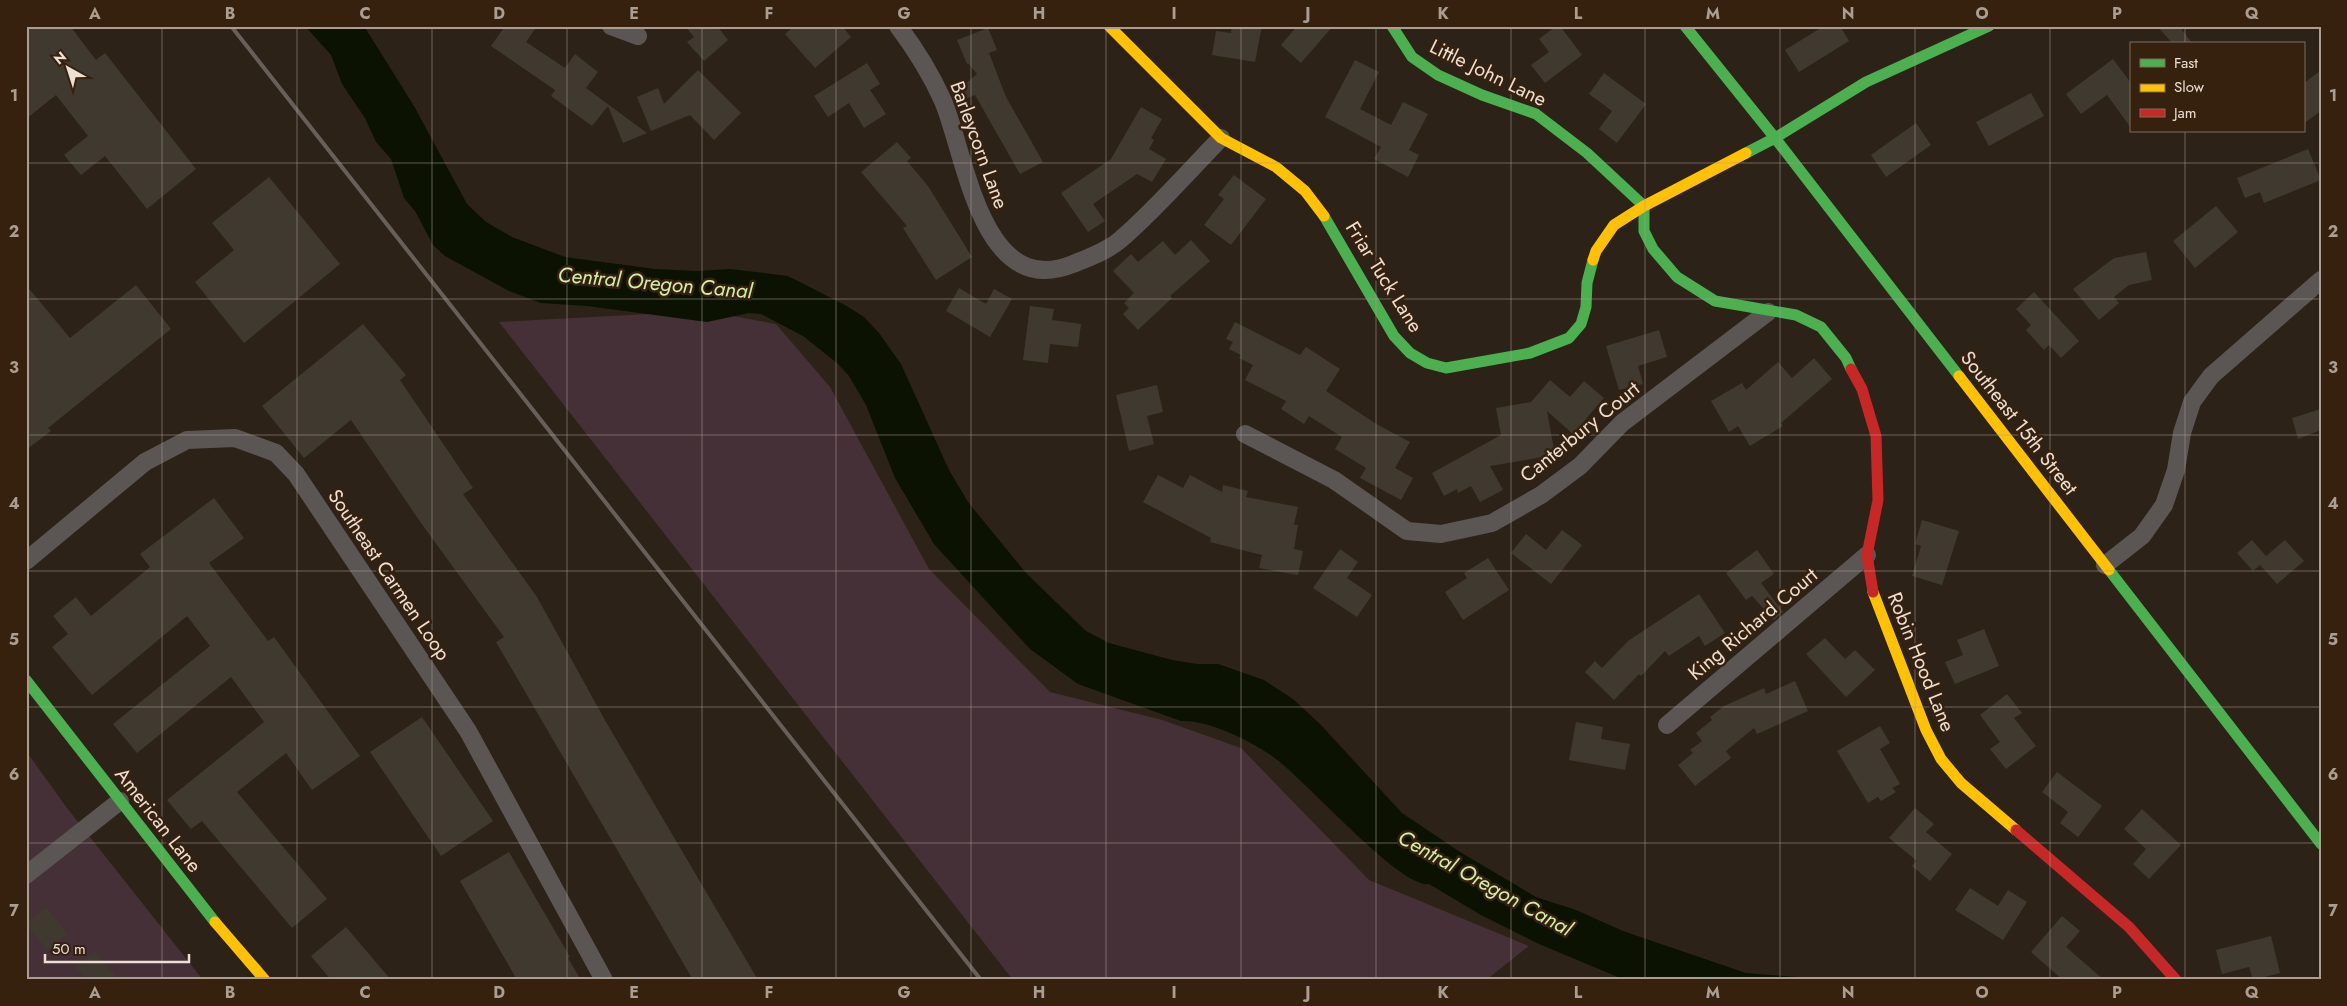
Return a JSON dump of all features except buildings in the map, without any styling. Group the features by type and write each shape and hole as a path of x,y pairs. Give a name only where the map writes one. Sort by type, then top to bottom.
{"street":[{"path":"611,26 638,36"},
{"name":"Barleycorn Lane","path":"898,26 919,53 943,102 973,197 984,223 1002,248 1017,262 1037,269 1061,269 1090,258 1119,241 1221,138"},
{"name":"Friar Tuck Lane","path":"1109,26 1221,138 1276,167 1305,191 1326,220 1394,336 1410,352 1427,363 1446,368 1530,353 1568,338 1581,324 1586,307 1587,282 1596,251 1614,225 1644,206 1775,138 1866,82 1989,26"},
{"name":"Little John Lane","path":"1392,26 1412,57 1438,75 1482,95 1536,114 1588,153 1644,206"},
{"name":"Southeast 15th Street","path":"1685,26 1775,138 2321,844"},
{"name":"Robin Hood Lane","path":"1644,206 1644,231 1653,250 1677,277 1715,301 1768,312 1796,315 1821,327 1846,358 1862,389 1876,436 1878,500 1867,555 1874,599 1926,730 1942,760 1962,783 2129,927 2176,980"},
{"path":"2105,566 2142,536 2164,506 2176,470 2182,432 2192,402 2211,376 2321,280"},
{"name":"Canterbury Court","path":"1245,434 1334,480 1407,531 1441,534 1492,523 1541,495 1580,466 1622,423 1768,312"},
{"name":"Southeast Carmen Loop","path":"26,561 144,462 187,440 234,438 276,454 296,474 468,732 604,980"},
{"name":"King Richard Court","path":"1668,725 1867,555"},
{"name":"American Lane","path":"26,680 197,901 265,980"},
{"path":"26,875 120,801"}],"shaded area":[{"path":"706,311 776,324 830,387 929,569 1050,692 1162,720 1241,748 1369,880 1529,946 1486,980 1013,980 499,322"},
{"path":"26,751 67,808 203,980 26,980"}],"water":[{"name":"Central Oregon Canal","path":"305,26 364,26 414,106 467,204 486,222 512,237 565,257 655,269 697,271 730,269 788,276 845,305 864,317 879,333 901,364 949,470 968,502 1026,573 1086,631 1109,643 1172,660 1197,664 1218,664 1264,680 1293,699 1320,724 1402,813 1460,852 1536,897 1576,910 1623,931 1746,973 1833,980 1625,980 1539,944 1481,915 1429,884 1415,881 1396,869 1374,851 1286,767 1252,744 1216,727 1181,721 1078,684 1030,649 934,544 895,478 866,405 849,376 837,363 803,336 761,314 749,313 707,322 587,306 541,303 509,291 445,256 433,245 415,211 404,198 391,159 376,142 365,118 342,84 331,55"}],"railway":[{"path":"231,26 981,980"}],"traffic: fast":[{"path":"1392,26 1412,57 1438,75 1482,95 1536,114 1587,153 1644,206 1644,231 1653,249 1677,277 1715,301 1796,315 1821,327 1846,358 1851,369"},
{"path":"1685,26 1775,138 1959,376"},
{"path":"1746,153 1775,138 1866,82 1989,26"},
{"path":"1324,216 1394,336 1410,353 1427,363 1446,368 1530,353 1569,338 1581,324 1586,307 1587,283 1593,260"},
{"path":"2109,570 2321,844"},
{"path":"26,680 215,922"}],"traffic: slow":[{"path":"1109,26 1221,138 1276,167 1305,191 1324,216"},
{"path":"1593,260 1596,251 1614,225 1644,206 1746,153"},
{"path":"1959,376 2109,570"},
{"path":"1873,592 1926,730 1941,759 1961,783 2016,830"},
{"path":"215,922 265,980"}],"traffic: jam":[{"path":"1851,369 1862,389 1876,436 1878,500 1867,555 1873,592"},
{"path":"2016,830 2129,927 2176,980"}]}
